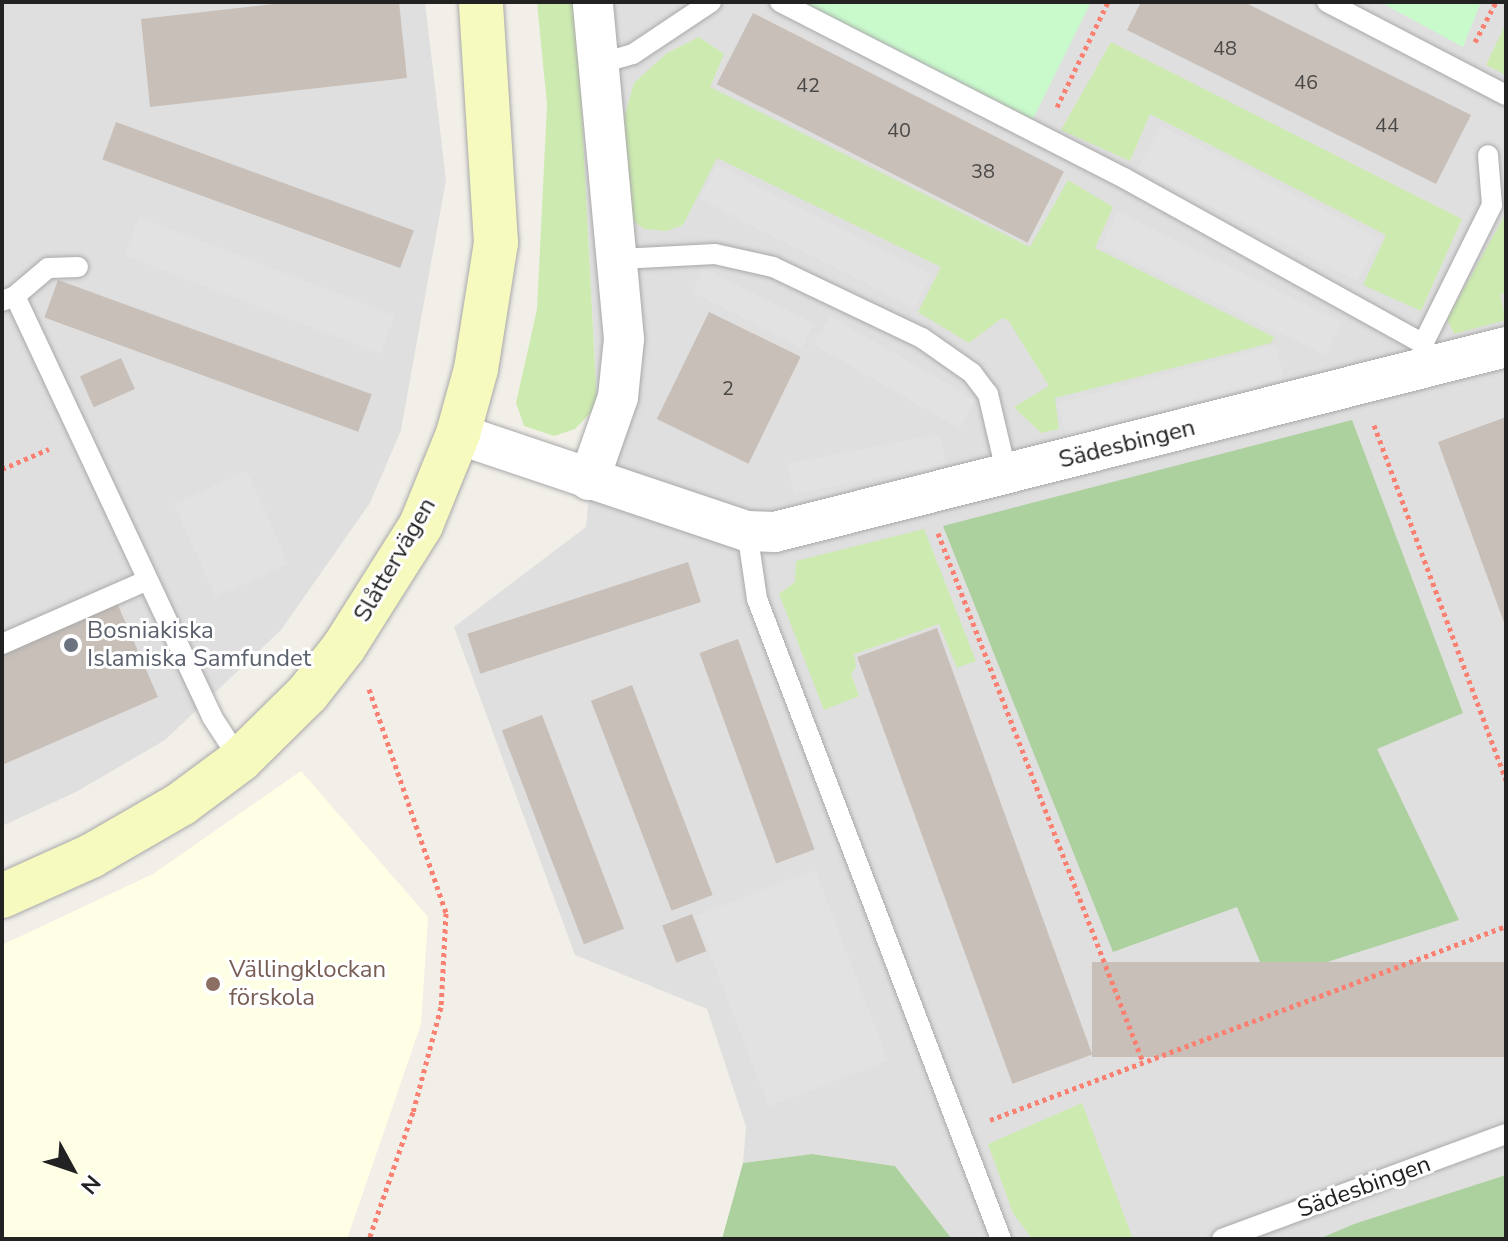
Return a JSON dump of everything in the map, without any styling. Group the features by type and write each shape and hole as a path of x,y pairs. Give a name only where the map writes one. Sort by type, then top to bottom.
{"street":[{"name":"Slåttervägen","path":"2,896 91,856 181,804 240,760 308,693 344,647 421,525 458,434 486,324 496,243 481,2"},
{"path":"589,480 618,397 624,339 620,259 593,2"},
{"name":"Sädesbingen","path":"458,434 747,531 805,527 1007,475 1424,356 1506,347"}],"lane":[{"path":"598,64 633,54 711,2"},
{"path":"780,2 1038,134 1424,356 1492,205 1488,155"},
{"path":"1327,2 1506,95"},
{"path":"620,259 715,254 773,267 922,338 972,373 988,394 1007,475"},
{"path":"78,267 48,268 8,298 80,436 212,717 240,760"},
{"path":"747,531 757,599 1001,1239"},
{"path":"2,644 148,580"},
{"name":"Sädesbingen","path":"1222,1239 1506,1134"}],"path":[{"path":"1038,134 1062,98 1108,2"},
{"path":"1372,421 1506,780"},
{"path":"2,469 80,436"},
{"path":"936,528 1143,1062"},
{"path":"344,647 368,686 446,913 441,1007 413,1112 369,1239"},
{"path":"961,1131 1506,926"}],"shaded area":[{"path":"2,2 425,2 446,180 401,430 370,503 281,630 165,740 76,792 2,826"},
{"path":"576,2 1506,2 1506,1175 1319,1239 952,1239 895,1166 812,1154 743,1163 746,1127 707,1009 575,955 454,627 586,527 597,406"},
{"path":"1160,126 1379,238 1357,280 1138,169"},
{"path":"717,165 932,274 914,308 700,199"},
{"path":"1118,212 1342,321 1325,355 1101,246"},
{"path":"139,217 395,315 380,353 124,255"},
{"path":"704,268 814,324 801,348 692,292"},
{"path":"830,316 975,400 959,429 814,345"},
{"path":"1275,345 1284,379 1067,437 1058,403"},
{"path":"940,434 946,464 794,494 788,464"},
{"path":"247,471 288,564 215,597 174,504"},
{"name":"Vällingklockan förskola","path":"301,771 428,917 421,1024 347,1239 2,1239 2,945 153,874"},
{"path":"815,870 888,1060 769,1106 696,916"}],"green space":[{"path":"537,2 576,2 597,406 575,429 554,436 524,426 516,403 537,309 547,105"},
{"path":"798,2 1091,2 1033,119"},
{"path":"1380,2 1481,2 1463,47"},
{"path":"1506,23 1506,75 1486,65"},
{"path":"699,37 724,54 710,87 1030,247 1068,180 1113,207 1095,248 1274,337 1271,343 1055,398 1059,429 1041,433 1014,407 1049,386 1008,320 1002,318 969,343 918,312 941,267 717,158 683,225 666,231 644,229 634,221 629,204 624,118 634,83 667,53"},
{"path":"1111,42 1462,219 1421,311 1363,285 1386,235 1150,114 1130,161 1061,130"},
{"path":"1506,213 1506,293 1500,295 1506,320 1454,334 1447,319"},
{"path":"1352,420 1463,713 1377,749 1459,920 1268,981 1237,907 1113,952 943,526"},
{"path":"924,529 976,661 957,668 939,624 854,654 856,667 851,674 859,696 824,710 779,594 795,582 796,561"},
{"path":"1082,1103 1133,1239 1032,1239 1013,1213 988,1144"},
{"path":"812,1154 895,1166 952,1239 722,1239 743,1163"},
{"path":"1506,1175 1506,1239 1319,1239 1354,1224"}],"building":[{"path":"291,2 399,2 407,78 150,107 141,19"},
{"path":"1141,2 1244,2 1471,115 1436,184 1127,30"},
{"path":"753,13 1064,171 1028,243 717,84"},
{"path":"116,122 414,230 400,268 102,160"},
{"path":"58,280 372,394 358,432 44,318"},
{"path":"709,312 801,357 749,464 657,419"},
{"path":"121,358 135,389 94,407 80,376"},
{"path":"1506,417 1506,628 1438,442"},
{"path":"688,562 701,602 480,674 467,634"},
{"path":"117,603 158,697 2,765 2,653"},
{"path":"937,628 1092,1055 1012,1084 857,657"},
{"path":"738,639 815,849 776,864 699,653"},
{"path":"632,685 713,895 672,911 591,701"},
{"path":"542,715 624,929 584,944 502,730"},
{"path":"692,914 706,951 676,963 662,925"},
{"path":"1092,962 1506,962 1506,1057 1092,1057"}],"place":[{"name":"Bosniakiska Islamiska Samfundet","path":"71,645"},
{"name":"Vällingklockan förskola","path":"213,984"}]}
